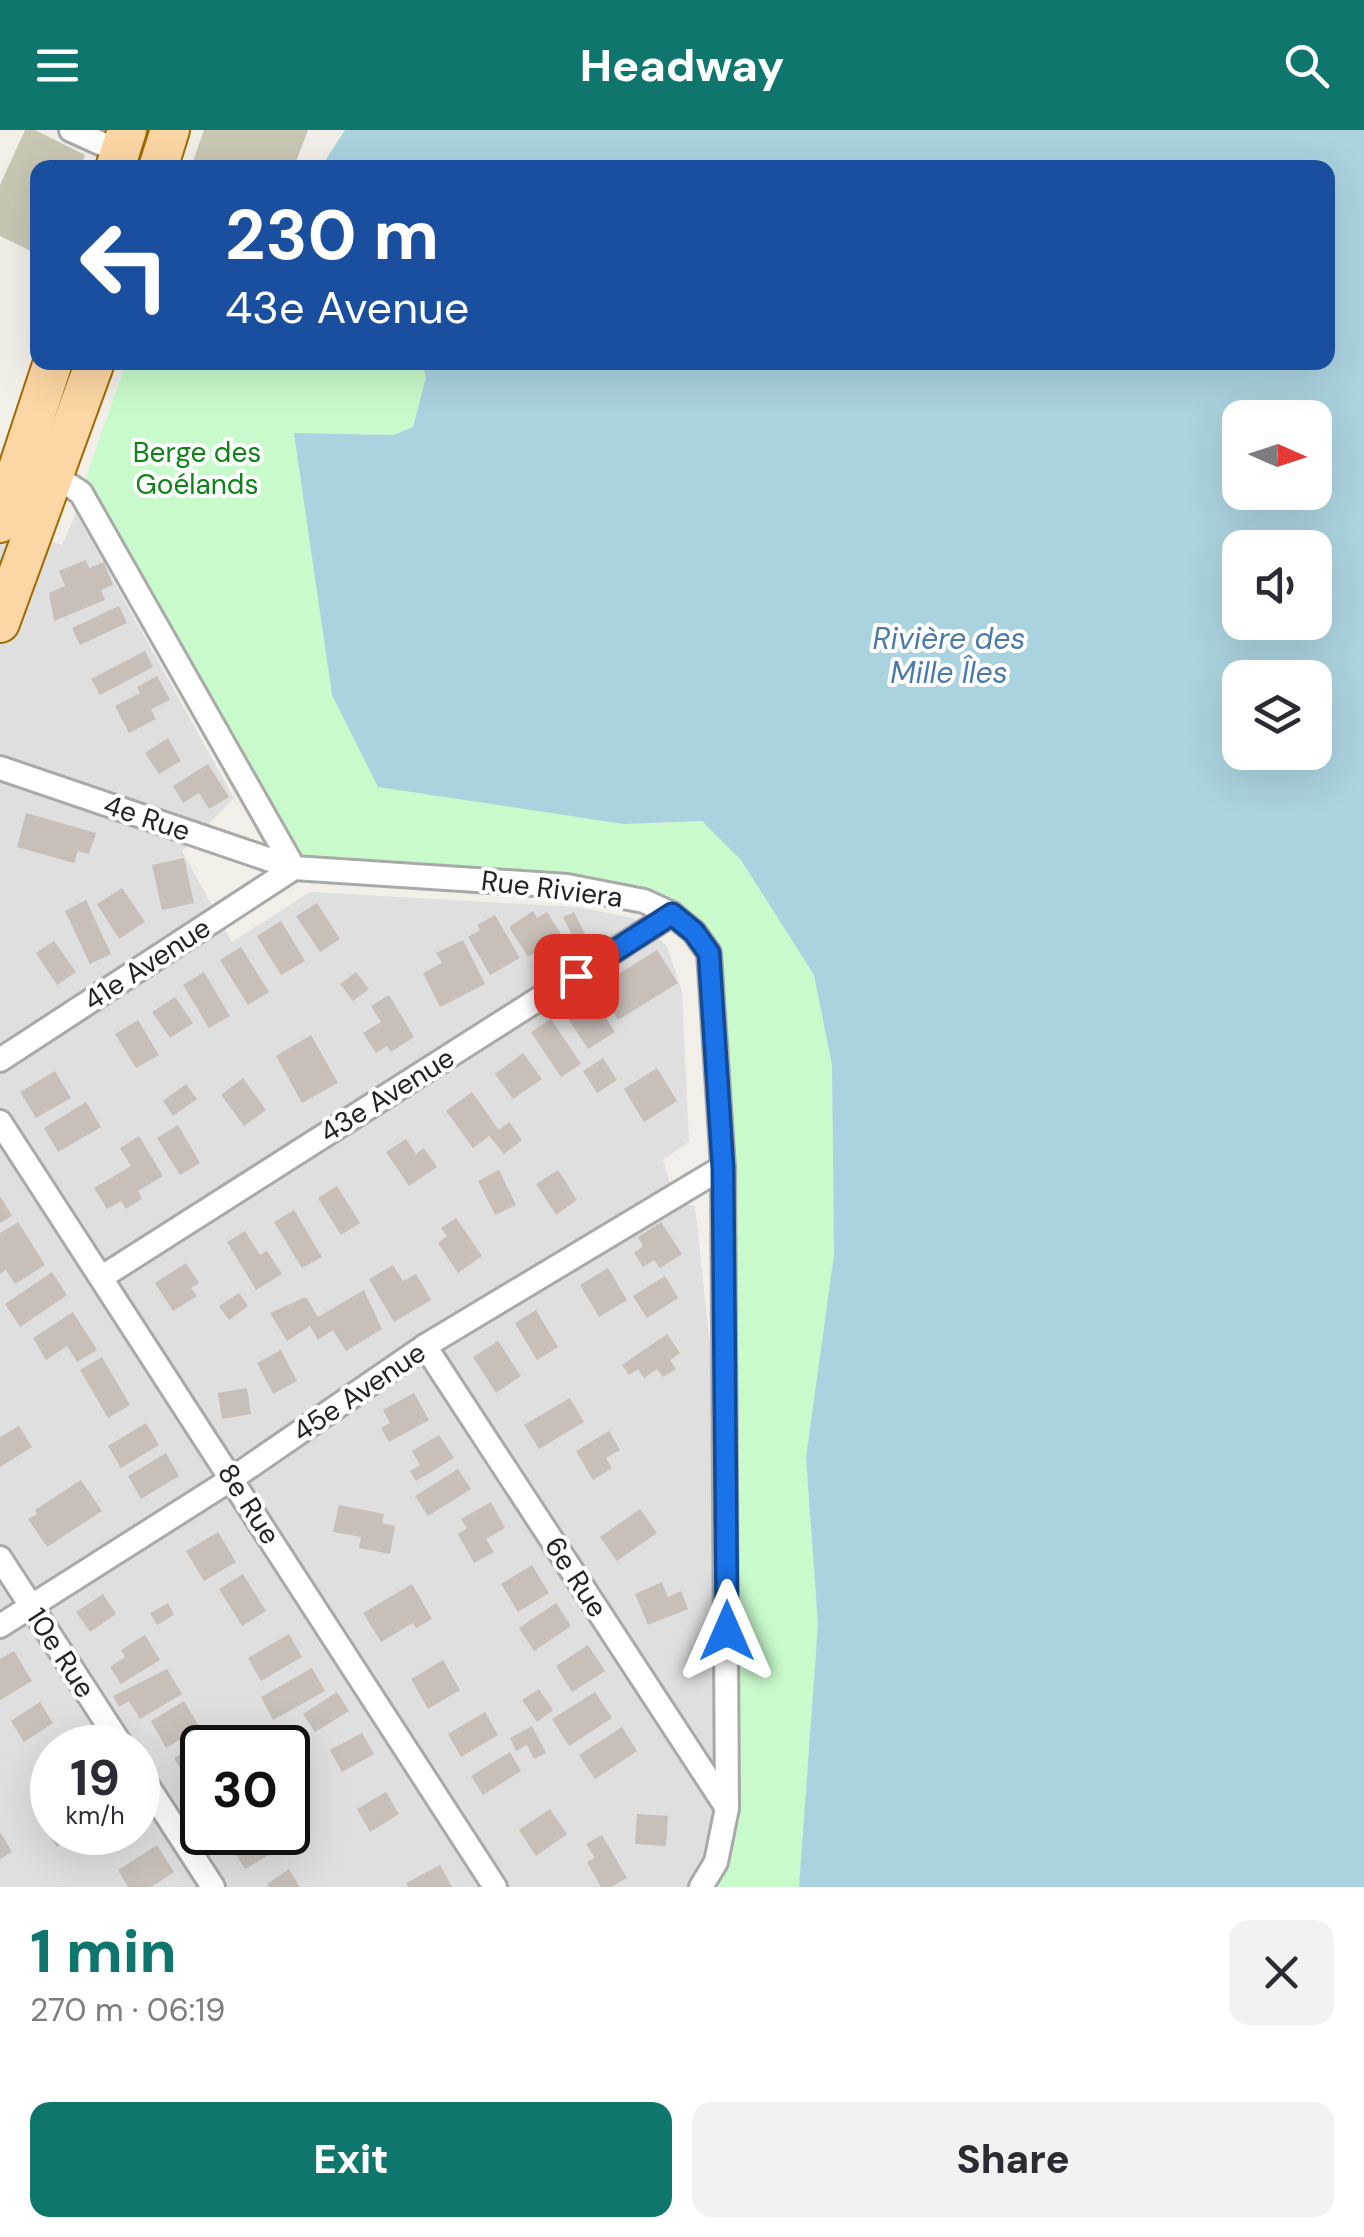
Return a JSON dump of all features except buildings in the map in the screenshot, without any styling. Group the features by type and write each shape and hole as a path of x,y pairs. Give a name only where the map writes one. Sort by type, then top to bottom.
{"main road":[{"path":"161,160 170,130"},
{"path":"0,623 40,466 52,370"},
{"path":"0,523 40,466 91,370"}],"street":[{"path":"71,130 120,150"},
{"path":"40,466 81,492 294,868"},
{"name":"4e Rue","path":"0,768 294,868"},
{"name":"Rue Riviera","path":"294,868 568,886 644,901 672,914 694,932 709,953 723,1168 726,1808 716,1862 700,1887"},
{"name":"41e Avenue","path":"0,1060 294,868"},
{"name":"43e Avenue","path":"102,1277 672,914"},
{"name":"8e Rue","path":"0,1122 495,1887"},
{"name":"45e Avenue","path":"0,1626 232,1478 425,1346 723,1168"},
{"name":"6e Rue","path":"425,1346 726,1808"},
{"name":"10e Rue","path":"0,1558 107,1725"},
{"path":"160,1804 213,1887"}],"shaded area":[{"path":"25,130 35,130 85,155 83,160 30,160 30,251 0,236 0,185"},
{"path":"204,130 308,130 297,160 193,160"},
{"path":"76,513 234,798 182,851 232,942 310,892 577,907 633,918 667,946 682,991 689,1142 663,1160 676,1203 695,1206 719,1429 724,1786 712,1887 0,1887 0,527 62,545"}],"green space":[{"name":"Berge des Goélands","path":"124,370 424,370 426,377 413,427 393,435 295,433 624,824 702,821 741,860 814,975 832,1065 834,1254 806,1458 818,1624 799,1887 706,1887 717,1863 710,953 644,901 294,868 86,477"}],"water":[{"name":"Rivière des Mille Îles","path":"345,130 1364,130 1364,1887 799,1887 818,1624 806,1458 834,1254 832,1065 814,975 741,860 702,821 624,824 378,787 332,695 294,433 393,435 413,427 426,377 424,370 1335,370 1335,160 326,160"}],"route":[{"path":"576,976 672,914 694,932 709,953 723,1168 727,1631"}]}
